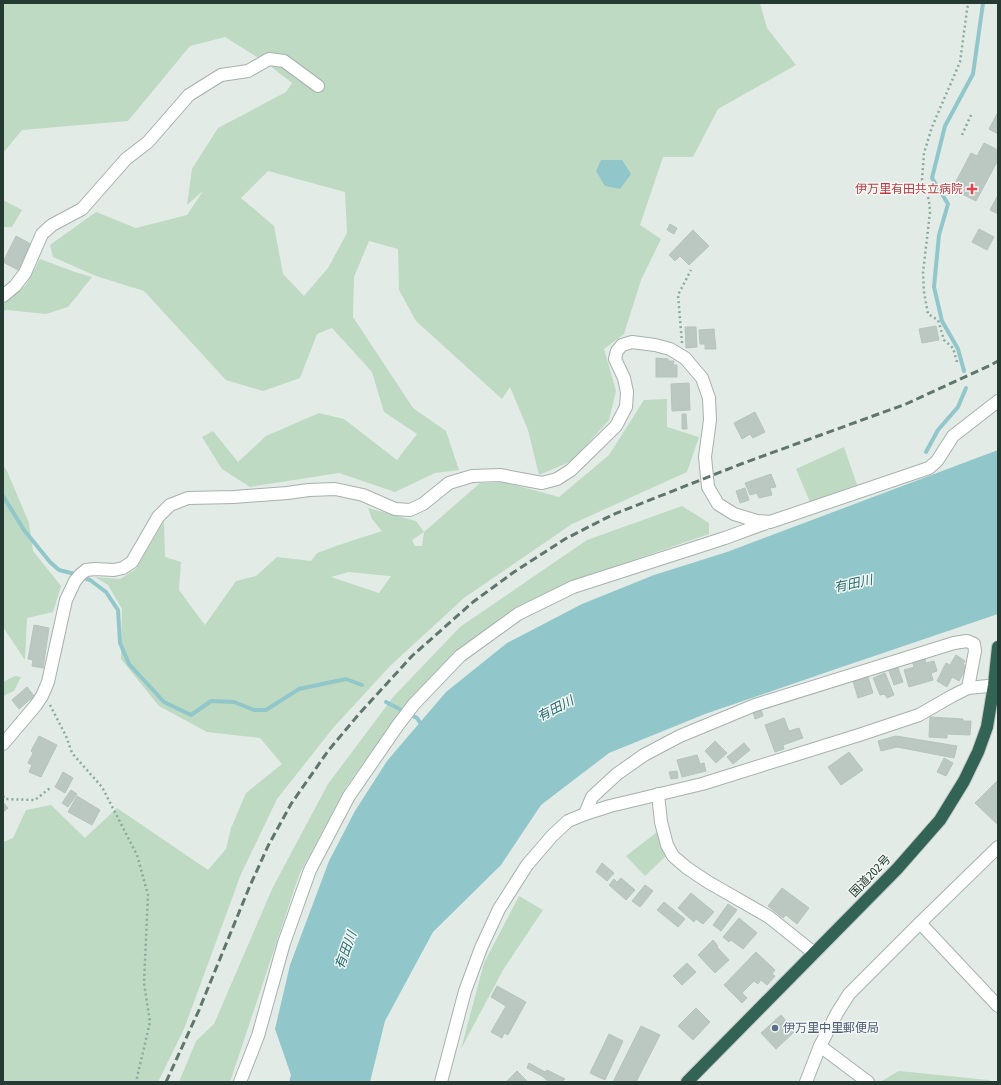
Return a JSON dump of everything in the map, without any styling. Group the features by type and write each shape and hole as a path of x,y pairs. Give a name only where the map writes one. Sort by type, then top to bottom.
{"highway":[{"name":"国道202号","path":"687,1082 897,869 940,820 964,781 978,752 987,727 996,685 998,647"}],"street":[{"path":"3,296 15,286 25,272 42,234 52,225 82,208 126,159 148,142 189,94 221,75 248,71 269,59 284,61 318,86"},
{"path":"3,744 42,696 48,682 66,600 75,581 86,570 114,570 123,568 132,562 158,517 170,505 188,498 234,497 334,489 363,495 395,509 410,510 423,504 449,483 472,476 500,475 542,483 557,479 571,470 616,426 626,407 627,392 624,378 615,359 617,351 622,345 632,342 656,345 670,349 685,358 702,378 709,398 710,420 705,457 708,487 718,504 734,514 756,521 770,522"},
{"path":"240,1082 258,1036 284,943 310,870 349,796 398,725 414,704 460,656 518,614 573,587 725,538 929,468 938,461 953,436 998,401"},
{"path":"585,814 592,798 618,774 644,755 680,736 755,705 954,643 967,641 974,644 975,651 968,688"},
{"path":"441,1082 465,991 481,948 499,910 527,865 552,836 568,821 610,806 702,784 859,735 919,715 968,688 996,685"},
{"path":"658,794 661,822 667,845 673,856 687,868 708,882 769,917 814,953"},
{"path":"806,1082 820,1046 837,1013 849,994 998,847"},
{"path":"920,923 998,1006"},
{"path":"820,1046 868,1082"}],"path":[{"path":"957,362 953,348 944,340 938,320 928,314 922,274 930,212 929,200 922,180 924,153 932,127 960,62 968,3"},
{"path":"962,135 972,114"},
{"path":"685,358 682,348 678,295 691,270"},
{"path":"42,696 48,702 66,736 72,753 102,787 137,855 148,895 144,984 150,1022 136,1082"},
{"path":"3,796 5,799 35,800 50,788"}],"green space":[{"path":"3,3 760,3 767,28 796,65 718,109 693,157 663,157 640,225 661,239 641,280 624,334 604,349 616,391 609,420 572,461 539,475 528,430 510,387 502,399 416,321 399,290 398,249 369,241 354,277 353,317 413,408 446,431 459,470 435,473 395,492 339,473 250,487 222,469 202,437 213,431 238,462 266,436 319,413 344,419 397,460 417,434 384,412 372,372 332,328 317,334 300,378 263,391 226,380 144,291 96,276 53,257 50,245 96,212 136,228 187,215 203,191 187,205 192,169 218,128 286,92 292,83 265,62 225,37 190,46 128,121 22,130 3,153","holes":["268,171 345,192 347,233 328,268 304,296 283,274 274,226 241,198"]},
{"path":"3,200 22,210 12,227 3,227"},
{"path":"40,259 92,277 68,307 46,314 7,310 3,311 3,305 26,285"},
{"path":"667,399 667,427 699,437 687,472 572,524 464,598 390,666 333,728 277,799 241,874 184,1029 158,1082 3,1082 3,842 13,838 26,810 51,805 85,838 117,808 208,870 226,849 231,828 246,793 282,764 260,738 207,732 159,706 121,659 122,609 108,585 95,577 120,579 136,569 164,521 165,557 181,562 179,590 205,625 236,581 256,576 277,557 311,561 317,553 382,531 372,519 368,508 416,521 424,532 480,483 503,482 559,497 609,455 644,400","holes":["424,532 422,546 415,546 412,540","348,572 390,576 391,576 379,593 331,577"]},
{"path":"844,447 857,485 810,502 796,469"},
{"path":"3,465 29,523 33,551 61,586 53,612 27,618 25,660 3,627"},
{"path":"682,506 709,523 709,534 575,580 516,608 457,651 407,702 346,787 299,875 230,1082 179,1082 196,1041 214,1024 273,887 328,784 394,696 460,627 587,540"},
{"path":"15,676 21,677 14,691 3,696 3,682"},
{"path":"657,832 666,856 645,876 626,856"},
{"path":"519,896 543,910 503,970 461,1049 484,963"},
{"path":"899,1071 988,1080 994,1082 880,1082"}],"water":[{"path":"601,160 622,160 631,174 620,189 605,186 596,171"},
{"name":"有田川","path":"998,450 998,614 705,714 609,753 541,805 501,865 433,932 385,1021 370,1082 289,1082 291,1075 275,1029 290,965 329,861 355,811 387,761 446,692 507,643 582,604 654,575 727,552"}],"building":[{"path":"998,112 998,134 989,129"},
{"path":"984,143 998,150 998,160 976,201 952,189 971,153 977,156"},
{"path":"998,195 998,214 990,210"},
{"path":"670,224 677,228 674,234 667,230"},
{"path":"979,229 994,237 987,250 972,242"},
{"path":"693,230 709,246 689,265 680,256 675,261 669,255"},
{"path":"16,236 31,244 18,270 3,262"},
{"path":"936,326 939,340 922,343 919,329"},
{"path":"685,327 696,327 697,347 686,348"},
{"path":"714,329 716,349 705,349 705,344 700,344 699,330"},
{"path":"656,358 674,361 673,365 677,365 677,377 656,377"},
{"path":"689,383 690,410 672,411 671,384"},
{"path":"755,412 765,432 753,438 750,434 742,439 734,423"},
{"path":"682,414 686,414 687,429 682,429"},
{"path":"771,474 776,487 770,488 772,495 759,498 757,493 750,495 745,483"},
{"path":"745,488 749,500 740,503 736,491"},
{"path":"34,625 49,628 43,668 32,666 33,660 28,659"},
{"path":"956,655 965,661 963,664 967,667 959,681 952,677 947,687 937,681 946,663 950,665"},
{"path":"925,658 926,663 934,661 937,671 931,673 933,680 909,687 904,670 914,667 912,661"},
{"path":"898,668 903,682 894,685 889,671"},
{"path":"885,673 894,695 887,698 885,694 880,695 873,678"},
{"path":"868,677 873,693 858,698 853,681"},
{"path":"27,687 34,696 19,709 12,700"},
{"path":"761,709 763,716 755,719 753,712"},
{"path":"930,717 963,719 963,721 971,721 970,735 947,734 947,738 929,737"},
{"path":"784,718 789,731 799,728 803,738 783,745 784,749 775,752 765,725"},
{"path":"39,736 57,745 41,777 29,772 32,765 28,763 33,753 31,751"},
{"path":"896,736 957,746 954,758 897,747 881,751 878,741"},
{"path":"715,741 727,753 716,763 705,751"},
{"path":"744,743 750,750 733,764 727,757"},
{"path":"849,752 863,770 841,785 828,767"},
{"path":"697,755 700,764 704,763 706,771 682,777 677,760"},
{"path":"944,758 953,763 946,776 937,772"},
{"path":"677,771 678,778 671,779 669,772"},
{"path":"63,772 73,778 65,793 55,787"},
{"path":"998,780 998,825 975,803"},
{"path":"71,790 77,794 68,807 62,803"},
{"path":"77,796 100,810 92,825 68,812"},
{"path":"3,802 8,808 3,812"},
{"path":"602,863 614,873 607,881 596,872"},
{"path":"621,878 635,890 626,900 609,885 614,879 617,882"},
{"path":"645,885 653,891 640,907 632,901"},
{"path":"782,888 809,908 797,924 786,915 783,918 768,906"},
{"path":"691,893 714,912 703,924 696,919 694,922 678,908"},
{"path":"664,902 685,919 678,927 657,910"},
{"path":"728,904 737,910 721,931 713,925"},
{"path":"739,918 757,933 743,949 731,940 729,942 723,937"},
{"path":"713,940 718,946 717,947 729,960 715,973 698,955"},
{"path":"756,952 775,970 772,974 775,976 767,985 761,980 758,984 754,981 742,993 747,998 742,1003 724,985"},
{"path":"687,963 696,972 682,985 673,976"},
{"path":"497,986 526,1002 508,1035 504,1033 502,1038 491,1032 506,1006 491,997"},
{"path":"696,1008 710,1022 693,1040 678,1026"},
{"path":"781,1015 795,1031 776,1049 761,1033"},
{"path":"641,1026 660,1035 636,1082 613,1082"},
{"path":"609,1034 623,1041 605,1080 590,1073"},
{"path":"529,1063 545,1072 547,1070 565,1079 561,1082 549,1082 542,1076 527,1068"},
{"path":"517,1071 528,1082 506,1082"}],"waterway":[{"path":"964,371 958,349 942,321 934,287 939,235 948,204 932,178 945,126 973,74 983,3"},
{"path":"926,452 938,430 958,407 966,388"},
{"path":"3,496 24,530 50,562 59,570 90,580 106,592 118,610 120,643 129,664 164,702 191,715 211,701 234,702 254,710 266,710 299,689 346,679 362,685"},
{"path":"386,702 417,718 423,727"}],"railway":[{"path":"166,1082 199,1010 249,888 268,846 291,804 328,751 359,714 412,656 473,602 514,572 565,539 612,515 741,464 906,404 998,361"}],"place":[{"name":"伊万里有田共立病院","path":"972,189"},
{"name":"伊万里中里郵便局","path":"775,1028"}]}
